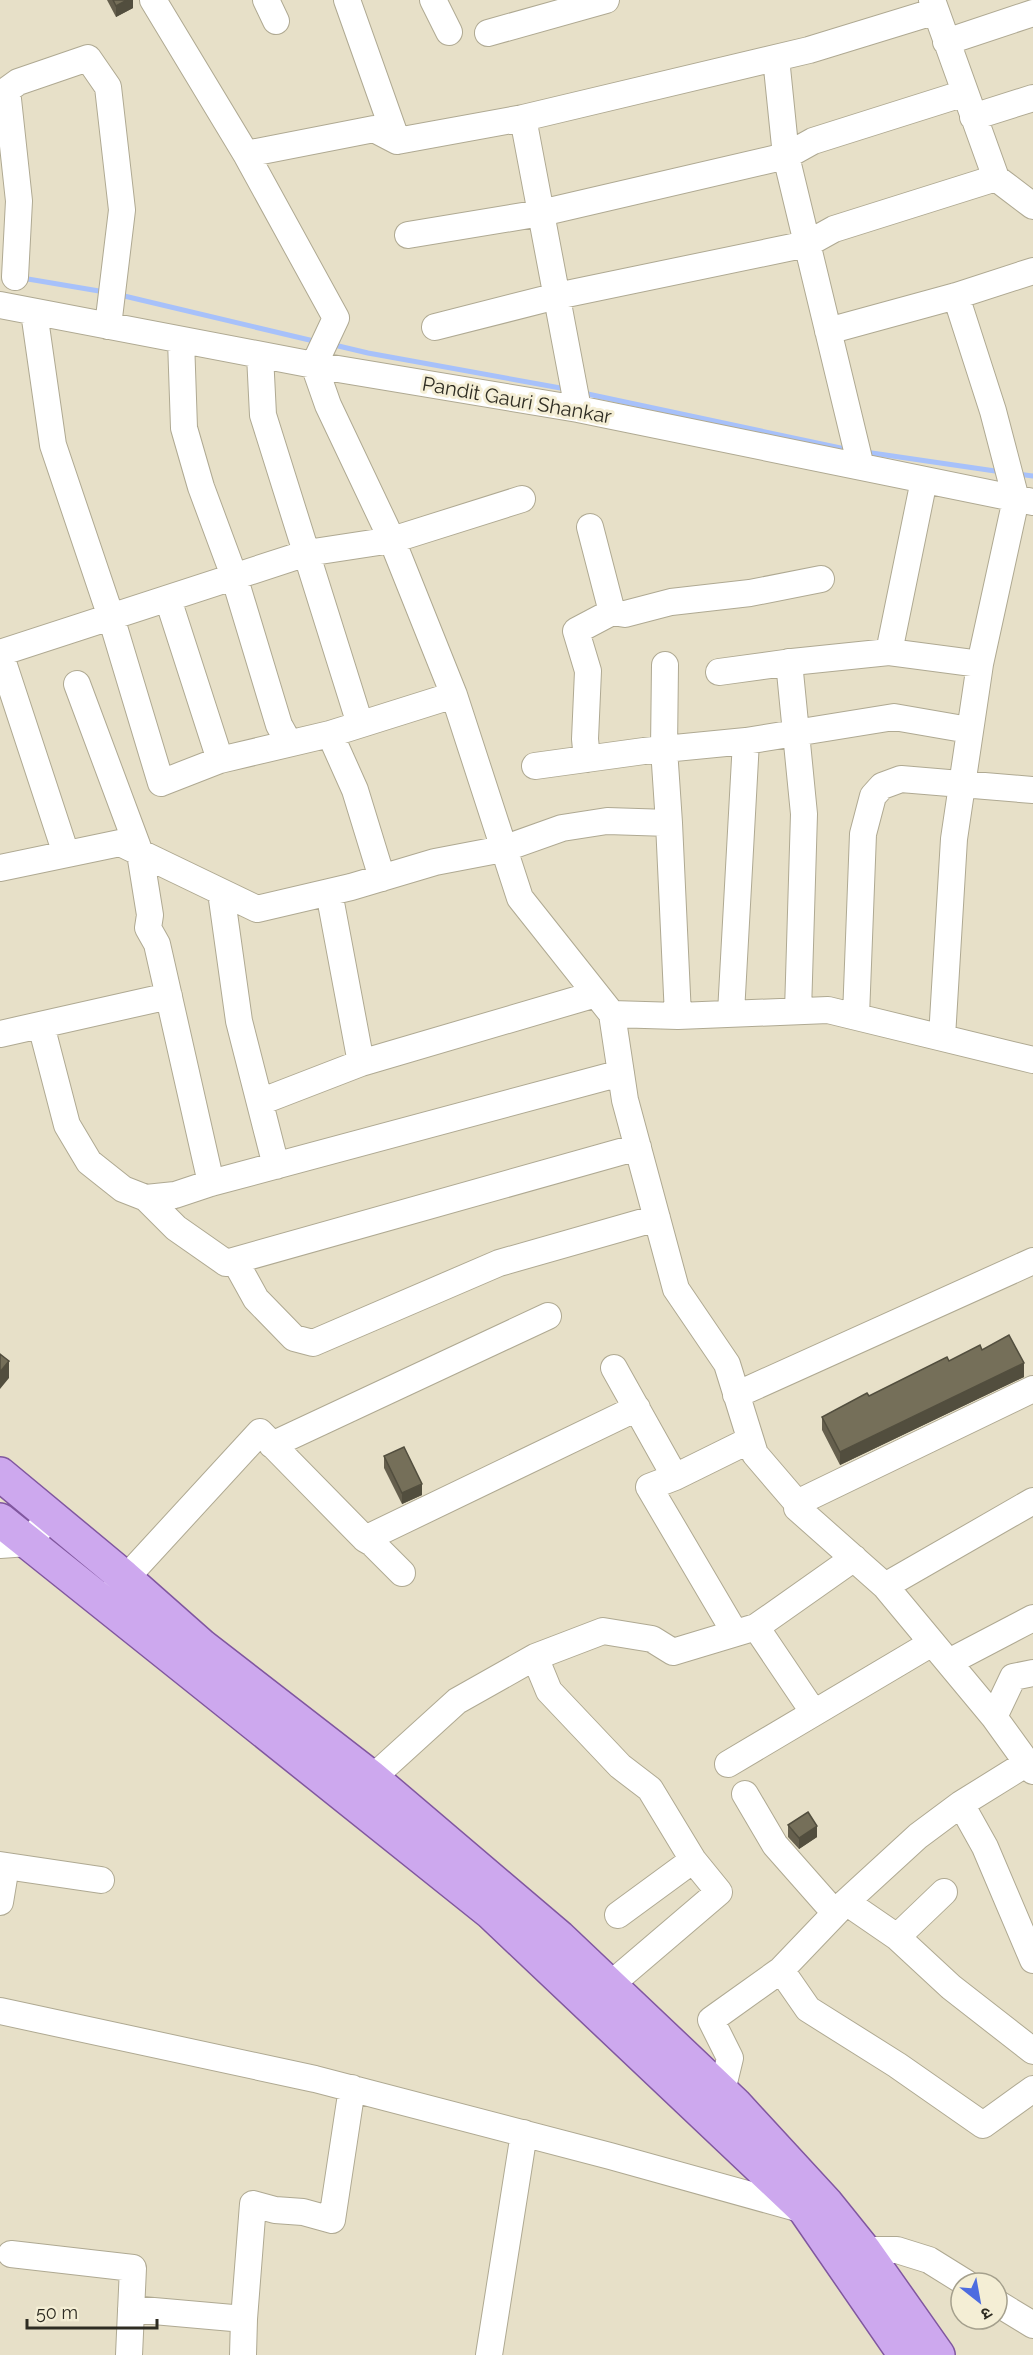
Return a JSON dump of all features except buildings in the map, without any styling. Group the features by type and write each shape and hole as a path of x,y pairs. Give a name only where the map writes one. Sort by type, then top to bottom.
{"main road":[{"path":"0,1474 124,1577 361,1788 490,1912 614,2002 722,2091 854,2257 938,2355"},
{"path":"0,1520 14,1544 104,1603 361,1788"},
{"path":"614,2002 816,2207"},
{"path":"854,2257 905,2355"}],"street":[{"path":"153,0 246,154 336,318 314,365 328,405 392,540 454,695 520,898 604,1004 626,1100 676,1289 727,1365 754,1454 797,1503 797,1508 885,1586 994,1717 1030,1767 961,1804 918,1836 841,1907 781,1970 711,2020 730,2058 722,2091"},
{"path":"347,0 398,141"},
{"path":"434,0 449,32"},
{"path":"488,33 542,8 606,0"},
{"path":"246,154 374,129 398,141 523,118 809,50 934,5 996,178 1033,206"},
{"path":"946,42 1033,13"},
{"path":"15,277 19,201 7,90 18,82 88,58 108,87 122,210 108,326"},
{"path":"776,58 786,156 861,467"},
{"path":"408,235 541,213 786,156 813,141 969,105 1033,98"},
{"path":"523,118 578,409"},
{"path":"435,327 557,296 807,244 834,229 996,178"},
{"path":"828,331 956,296 1033,271"},
{"path":"942,1037 954,839 969,730 980,664 1025,501 956,296"},
{"name":"Pandit Gauri Shankar","path":"0,305 314,365 578,409 1025,501"},
{"path":"34,312 53,445 111,617 161,783 220,760 330,734 454,695"},
{"path":"181,340 184,428 201,487 234,576 279,725 289,743"},
{"path":"260,355 263,415 360,724"},
{"path":"889,652 924,480"},
{"path":"66,854 0,653 307,553 392,540 522,499"},
{"path":"590,527 612,612"},
{"path":"587,759 585,739 588,671 576,630 612,612 625,614 671,602 750,593 820,579"},
{"path":"168,599 220,760"},
{"path":"719,672 889,652 980,664"},
{"path":"789,662 804,814 798,1011"},
{"path":"665,665 664,749 678,1016"},
{"path":"77,684 140,853 150,915 148,928 157,945 210,1183"},
{"path":"535,766 746,741 894,717 969,730"},
{"path":"330,734 355,790 382,878"},
{"path":"731,1014 746,741"},
{"path":"856,1016 863,834 873,796 882,786 901,779 1033,790"},
{"path":"0,868 120,843 257,909 382,878 435,862 503,849 562,828 607,821 669,823"},
{"path":"221,892 239,1021 276,1166"},
{"path":"328,892 360,1063"},
{"path":"0,1034 169,996"},
{"path":"260,1102 360,1063 604,1004 678,1016 828,1010 1033,1060"},
{"path":"41,1025 66,1125 89,1162 123,1189 146,1198 176,1227 226,1263 638,1147"},
{"path":"146,1198 174,1195 210,1183 621,1073"},
{"path":"235,1261 256,1299 294,1338 313,1343 498,1263 657,1218"},
{"path":"736,1395 1033,1261"},
{"path":"272,1446 548,1316"},
{"path":"614,1368 675,1477"},
{"path":"797,1503 1033,1389"},
{"path":"365,1539 637,1408"},
{"path":"104,1603 124,1577 260,1432 365,1539 402,1573"},
{"path":"750,1440 675,1477 649,1487 745,1630 814,1713"},
{"path":"885,1586 1033,1501"},
{"path":"14,1544 50,1516"},
{"path":"361,1788 457,1701 535,1657 603,1631 652,1639 673,1652 745,1630 854,1558"},
{"path":"949,1662 1033,1618"},
{"path":"728,1764 932,1643"},
{"path":"535,1657 549,1691 567,1713 620,1766 650,1789 693,1860 719,1892 614,2002"},
{"path":"994,1717 1013,1677 1031,1677"},
{"path":"745,1794 775,1845 841,1907 897,1937 951,1987 1033,2051"},
{"path":"961,1804 985,1847 1033,1960"},
{"path":"618,1915 693,1860"},
{"path":"0,1902 3,1865 101,1880"},
{"path":"897,1937 944,1892"},
{"path":"781,1970 808,2009 897,2065 983,2125 1033,2089"},
{"path":"0,2012 315,2079 816,2207"},
{"path":"243,2355 253,2204 275,2210 303,2212 332,2220 352,2088"},
{"path":"489,2355 524,2133"},
{"path":"854,2257 897,2250 929,2260 949,2272"},
{"path":"11,2254 133,2268 129,2355"},
{"path":"131,2309 244,2319"},
{"path":"1009,2310 1033,2325"}],"waterway":[{"path":"22,278 105,292"},
{"path":"120,295 318,342"},
{"path":"330,344 566,389"},
{"path":"583,393 850,450"},
{"path":"865,452 1002,472"},
{"path":"1017,474 1033,476"}]}
